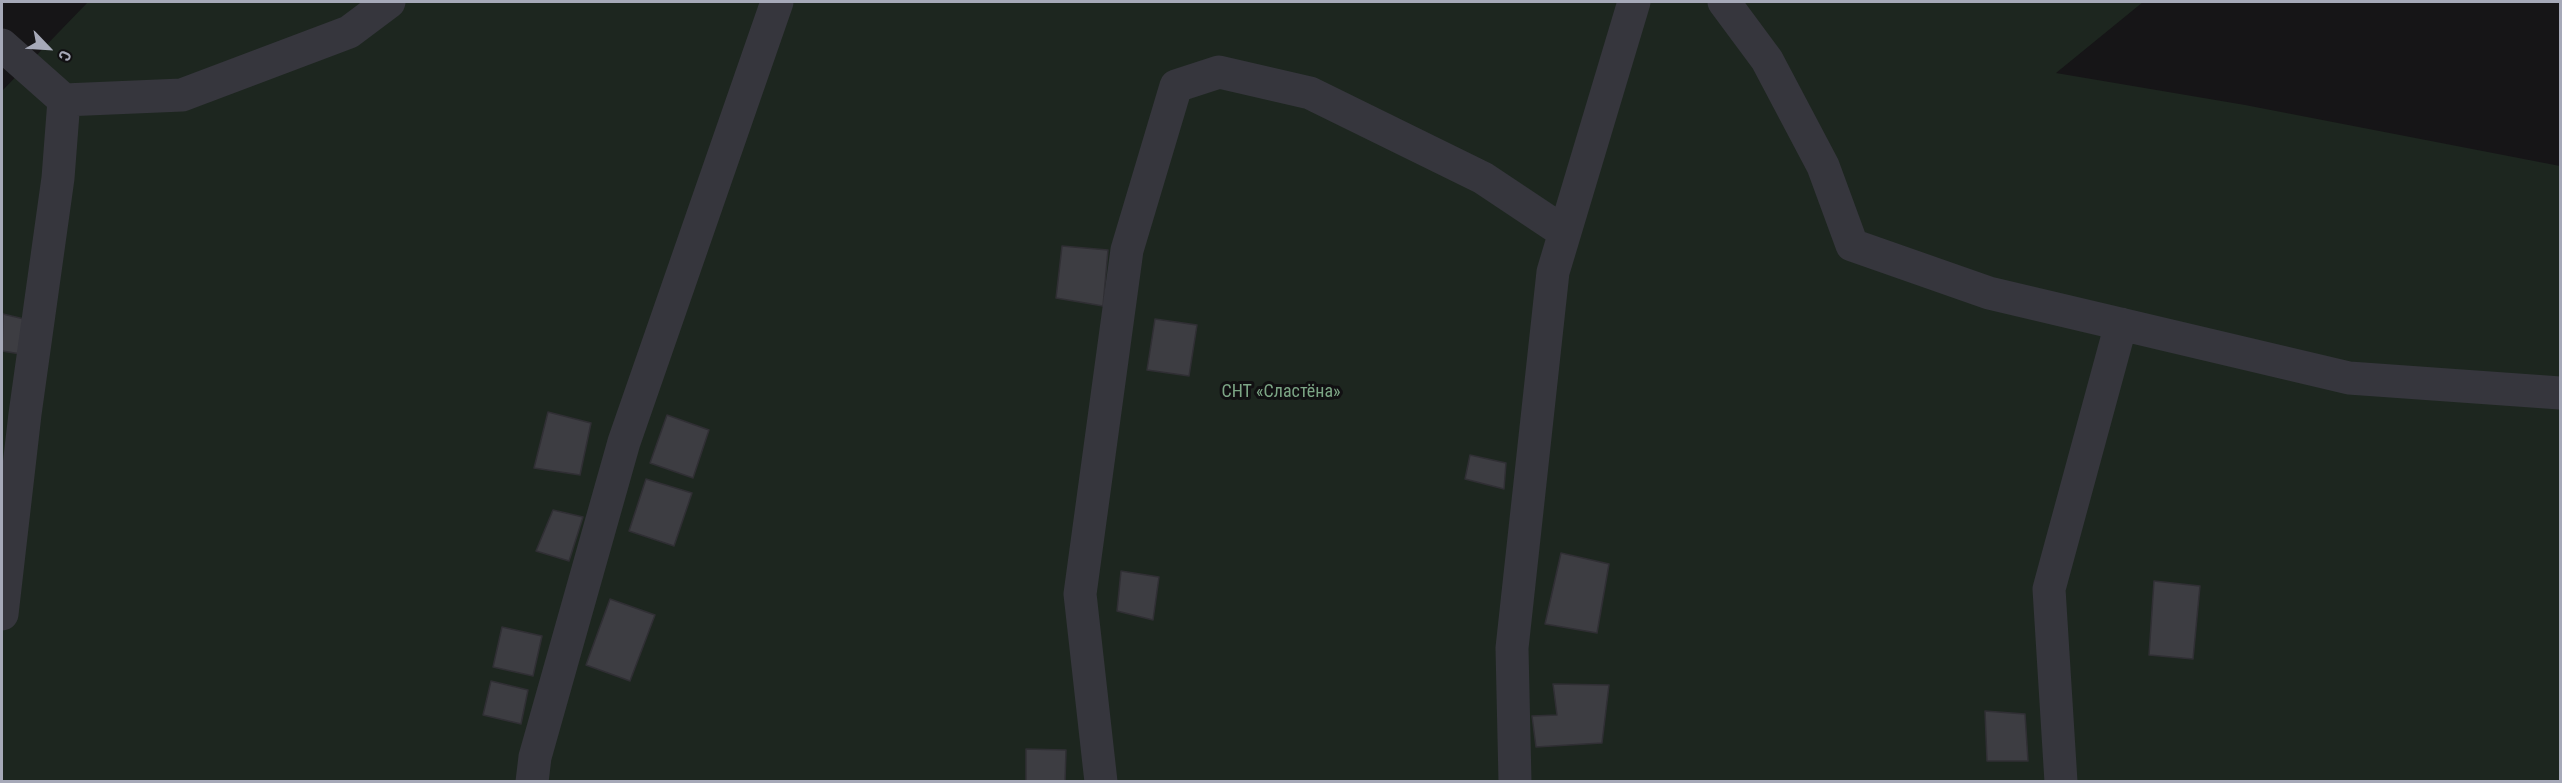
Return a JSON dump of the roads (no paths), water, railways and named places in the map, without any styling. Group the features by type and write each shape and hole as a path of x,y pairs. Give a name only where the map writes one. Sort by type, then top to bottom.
{"lane":[{"path":"2,45 64,100 182,95 349,32 389,2"},
{"path":"532,782 536,757 624,442 777,2"},
{"path":"1515,782 1512,648 1552,272 1634,2"},
{"path":"1724,2 1767,60 1823,166 1852,245 1989,293 2349,378 2560,393"},
{"path":"1101,782 1080,594 1127,250 1176,86 1219,72 1310,93 1483,178 1564,232"},
{"path":"2,614 25,414 58,178 64,100"},
{"path":"2061,782 2049,589 2121,324"}],"park label":[{"name":"СНТ «Сластёна»","path":"1281,392"}]}
